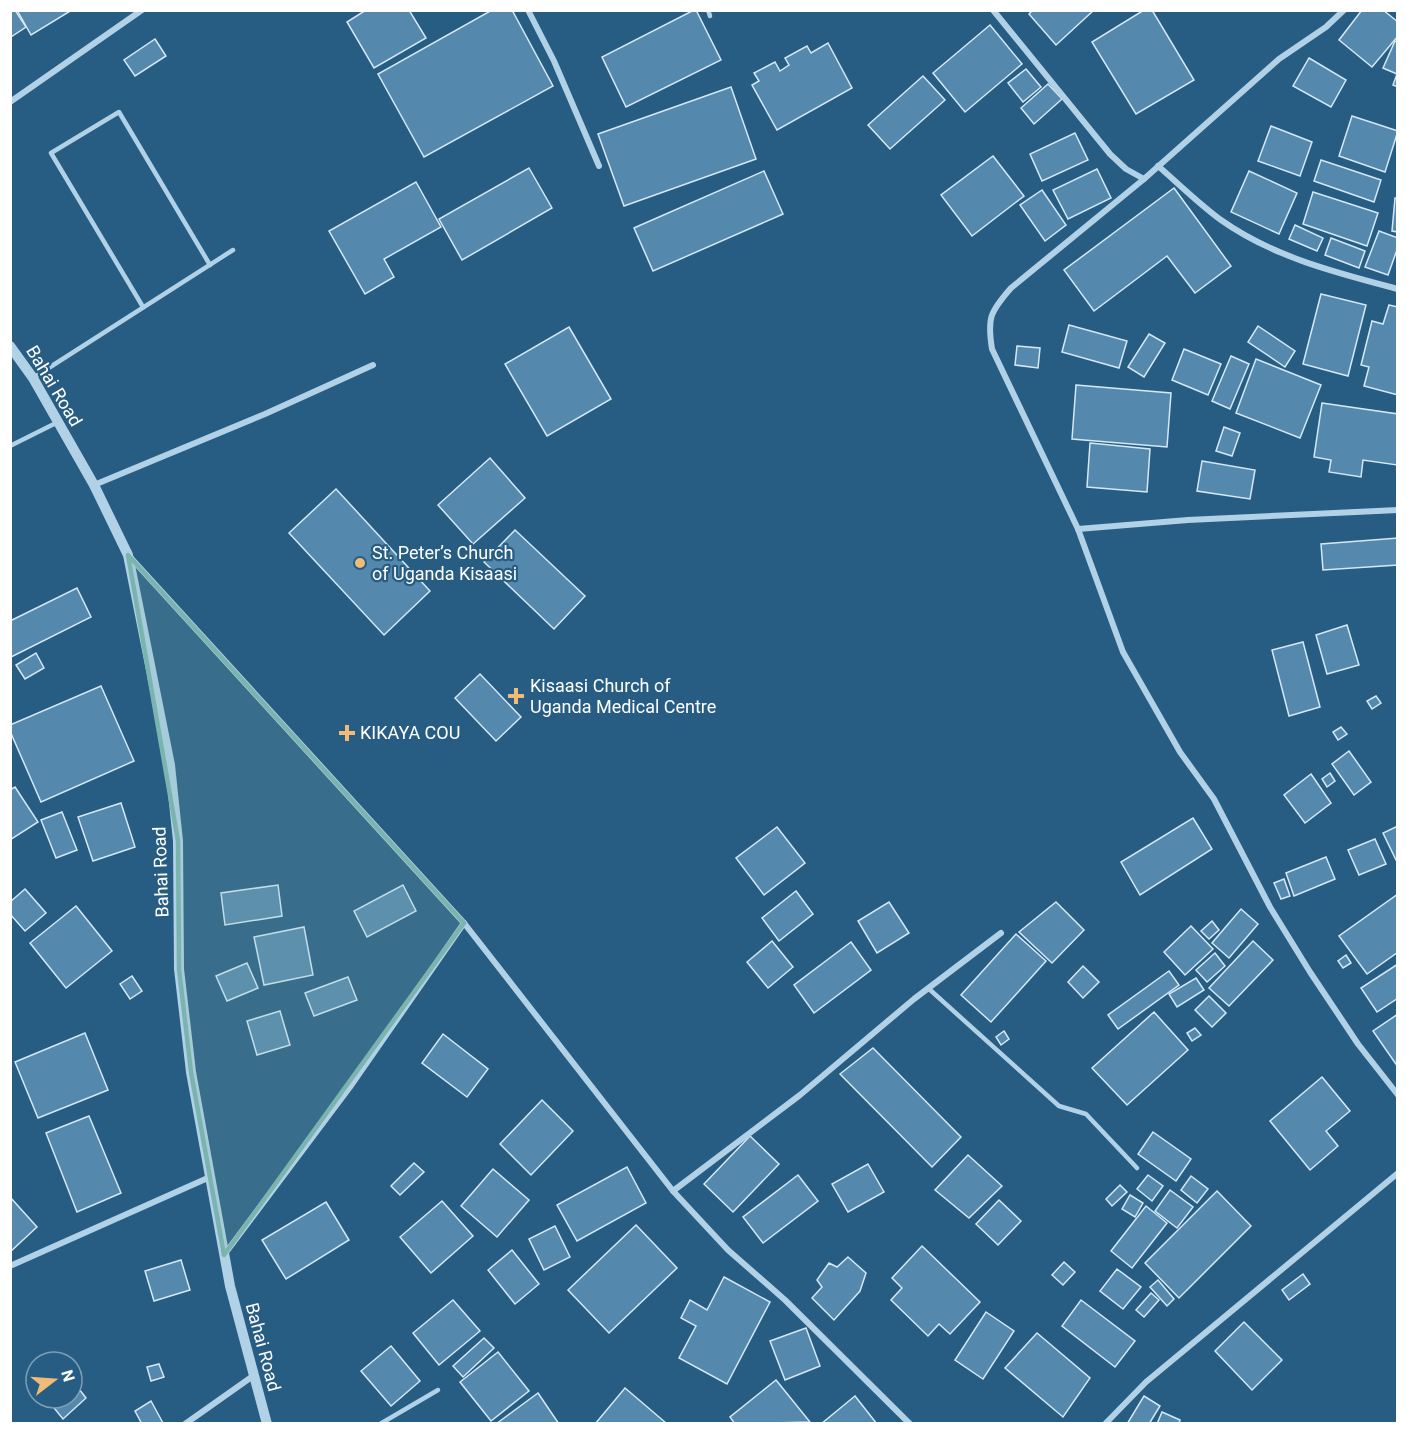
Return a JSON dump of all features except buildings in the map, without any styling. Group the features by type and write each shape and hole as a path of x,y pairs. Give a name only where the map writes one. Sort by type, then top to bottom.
{"street":[{"path":"10,102 142,10"},
{"path":"528,10 554,61 599,166"},
{"path":"993,10 1110,154 1126,169 1144,179"},
{"path":"1344,10 1326,27 1279,59 1144,179 1011,288 993,309 988,326 992,349 1078,529 1123,652 1179,752 1214,799 1270,907 1310,972 1358,1044 1398,1095"},
{"path":"1158,166 1221,221 1284,255 1351,278 1398,289"},
{"name":"Bahai Road","path":"11,346 33,378 94,485 128,555 170,765 178,841 179,969 191,1072 224,1255 267,1424"},
{"path":"94,485 265,414 373,364"},
{"path":"1078,529 1188,520 1398,510"},
{"path":"128,555 464,923 673,1191 728,1250 785,1300 910,1424"},
{"path":"224,1255 350,1087 464,923"},
{"path":"673,1191 800,1095 928,988 1001,933"},
{"path":"1105,1424 1146,1382 1398,1173"},
{"path":"10,1266 210,1177"},
{"path":"185,1424 253,1376"}],"lane":[{"path":"143,307 51,153 119,112 210,265"},
{"path":"33,378 233,250"},
{"path":"10,446 58,422"},
{"path":"928,988 1059,1106 1086,1114 1137,1168"},
{"path":"380,1424 438,1390"}],"highlighted area":[{"path":"128,555 464,923 224,1255 191,1072 179,969 178,841"}],"place":[{"name":"St. Peter’s Church of Uganda Kisaasi","path":"360,563"},
{"name":"Kisaasi Church of Uganda Medical Centre","path":"516,696"},
{"name":"KIKAYA COU","path":"347,733"}]}
